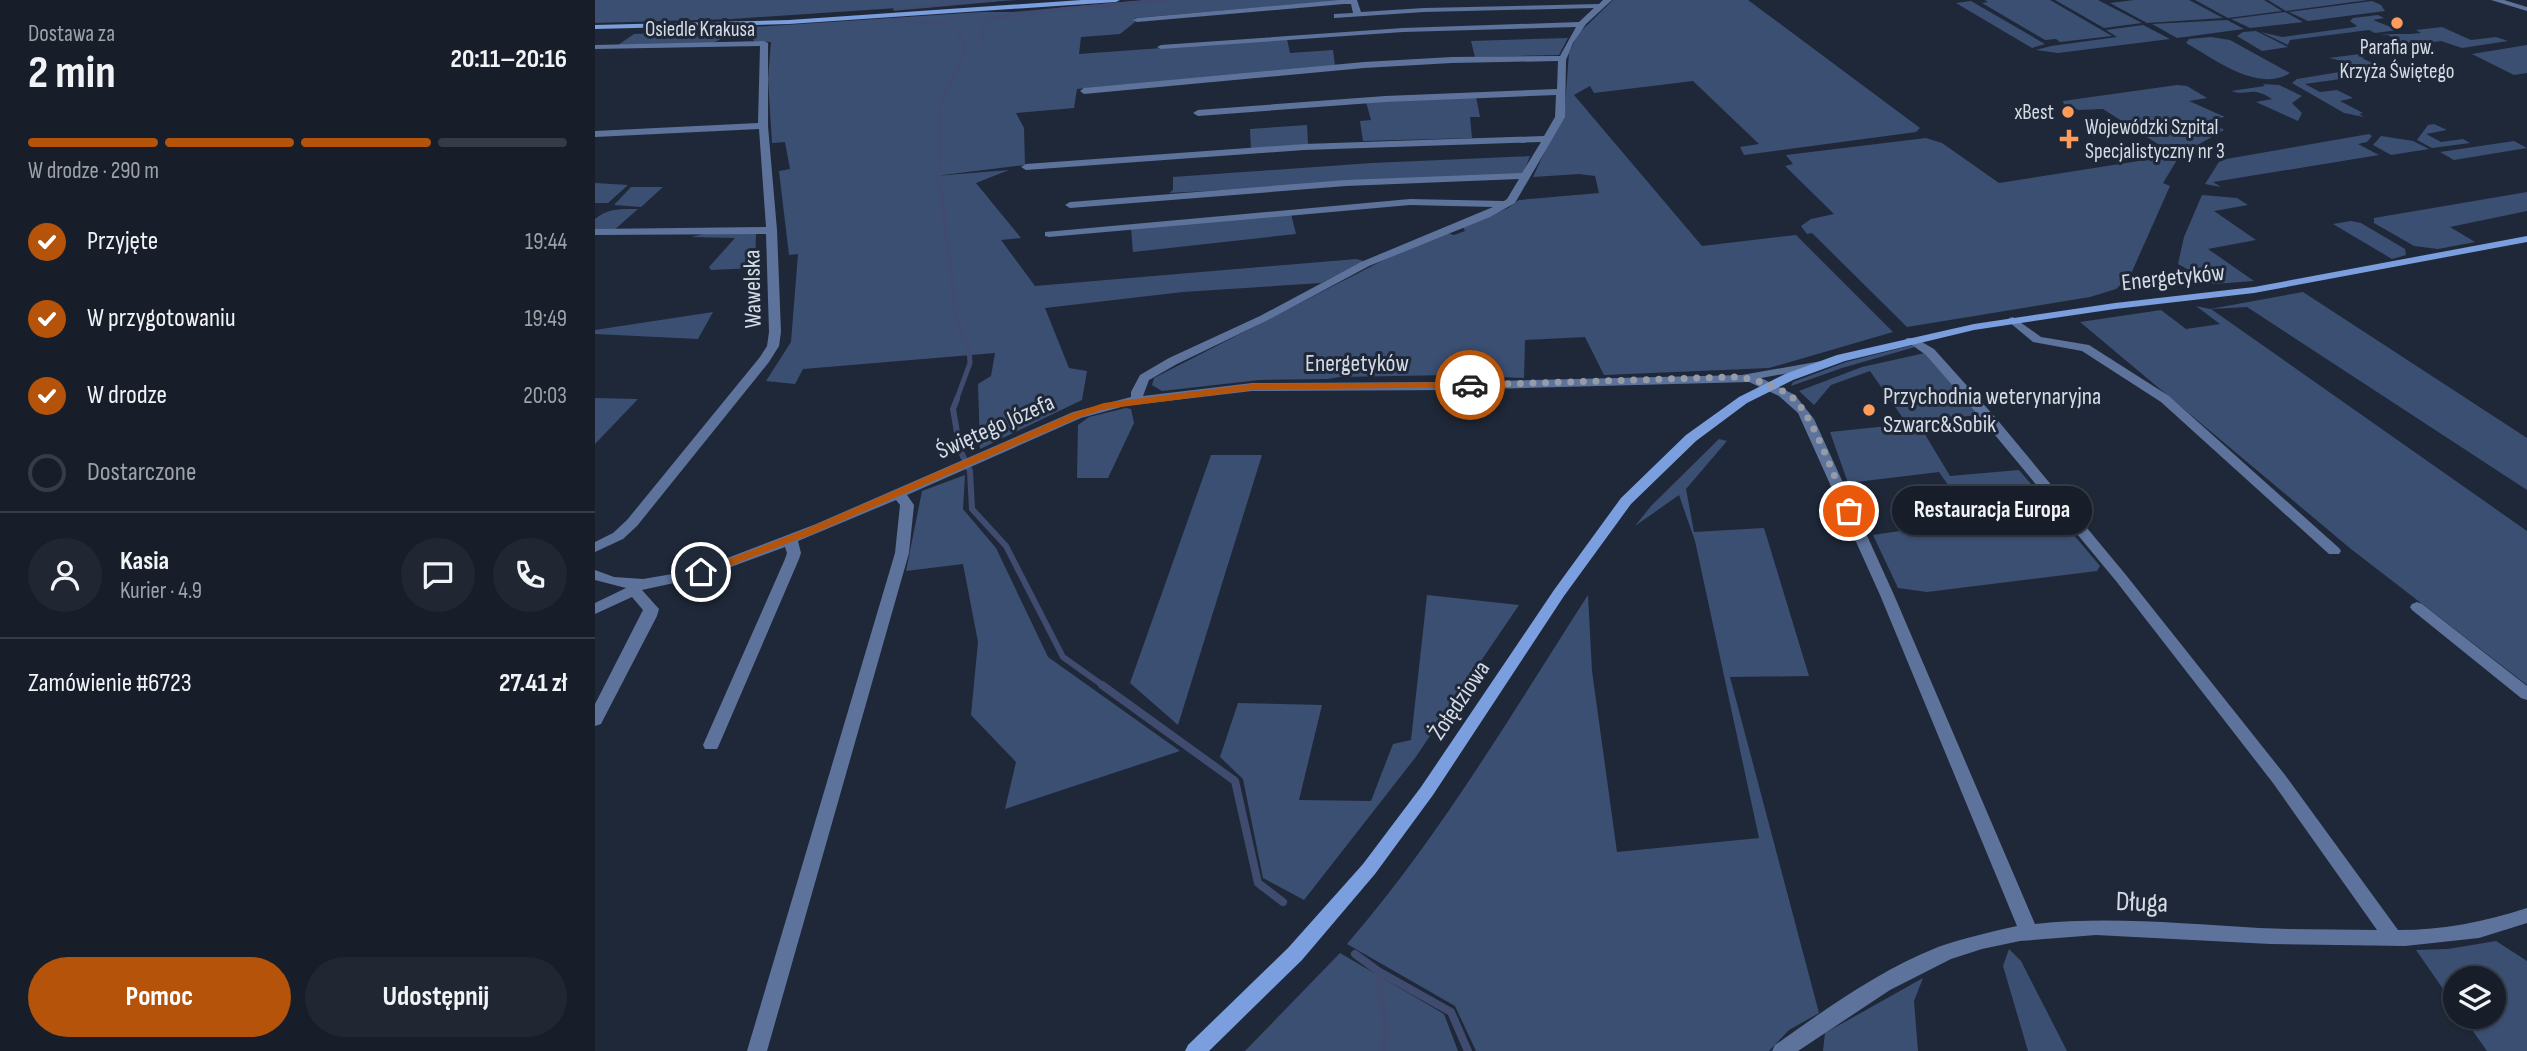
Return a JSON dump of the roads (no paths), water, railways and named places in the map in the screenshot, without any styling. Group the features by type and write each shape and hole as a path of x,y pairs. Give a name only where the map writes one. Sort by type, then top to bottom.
{"street":[{"path":"595,27 800,21 1116,0"},
{"path":"2495,0 2527,9"},
{"path":"1137,20 1351,1 1355,2 1358,15"},
{"path":"1338,16 1437,9 1604,3"},
{"path":"1137,400 1137,391 1144,379 1173,361 1264,318 1365,264 1507,204 1519,191 1560,117 1563,58 1581,24 1604,3"},
{"path":"1161,47 1403,30 1581,24"},
{"name":"Osiedle Krakusa","path":"596,48 764,43 763,126"},
{"path":"1084,91 1364,65 1563,58"},
{"path":"1198,114 1385,99 1560,92"},
{"path":"595,134 763,126"},
{"name":"Wawelska","path":"595,548 618,536 632,523 773,346 775,332 772,230 763,126"},
{"path":"1026,167 1317,146 1546,139"},
{"path":"1070,205 1346,183 1527,176"},
{"path":"1049,234 1410,202 1507,204"},
{"path":"595,232 772,230"},
{"name":"Energetyków","path":"1137,400 1230,388 1277,386 1452,386 1745,377 1825,363 1911,340 2013,320 2255,290 2527,239"},
{"path":"2013,320 2037,340 2085,348 2165,399 2334,551"},
{"path":"1911,340 1930,352 1990,420 2121,578 2279,779 2393,938"},
{"name":"Energetyków","path":"1745,377 1769,387 1825,363"},
{"path":"1769,387 1792,397 1808,419 1887,595 2029,932"},
{"name":"Żołędziowa","path":"1195,1051 1295,954 1375,861 1441,770 1585,555 1626,501 1668,458 1708,425 1769,387"},
{"name":"Świętego Józefa","path":"595,610 638,587 694,575 790,539 1090,410 1137,400"},
{"path":"757,1051 902,553 907,505 898,494"},
{"path":"711,745 792,559 794,553 790,539"},
{"path":"595,575 638,587 651,609 595,720"},
{"path":"2417,607 2527,694"},
{"name":"Długa","path":"1782,1051 1847,1007 1943,954 2029,932 2071,928 2140,927 2252,935 2393,938 2465,934 2504,925 2527,915"}],"waterway":[{"path":"895,9 995,0"},
{"path":"975,43 981,40 983,27 989,19 1063,9 1169,0"},
{"path":"893,20 950,24 965,42 962,59 940,103 939,175"},
{"path":"939,178 957,322 969,348 970,363 956,401"},
{"path":"957,399 953,409 960,450 970,471 972,509 1006,546 1063,657 1105,687"},
{"path":"1102,685 1235,781 1258,883 1283,902"},
{"path":"1355,954 1378,971"},
{"path":"1378,971 1451,1012 1468,1051"},
{"path":"1378,971 1386,1029 1383,1051"}],"place":[{"name":"Parafia pw. Krzyża Świętego","path":"2397,23"},
{"name":"xBest","path":"2068,112"},
{"name":"Wojewódzki Szpital Specjalistyczny nr 3","path":"2069,139"},
{"name":"Przychodnia weterynaryjna Szwarc&Sobik","path":"1869,410"},
{"name":"Restauracja Europa","path":"1849,511"}]}
